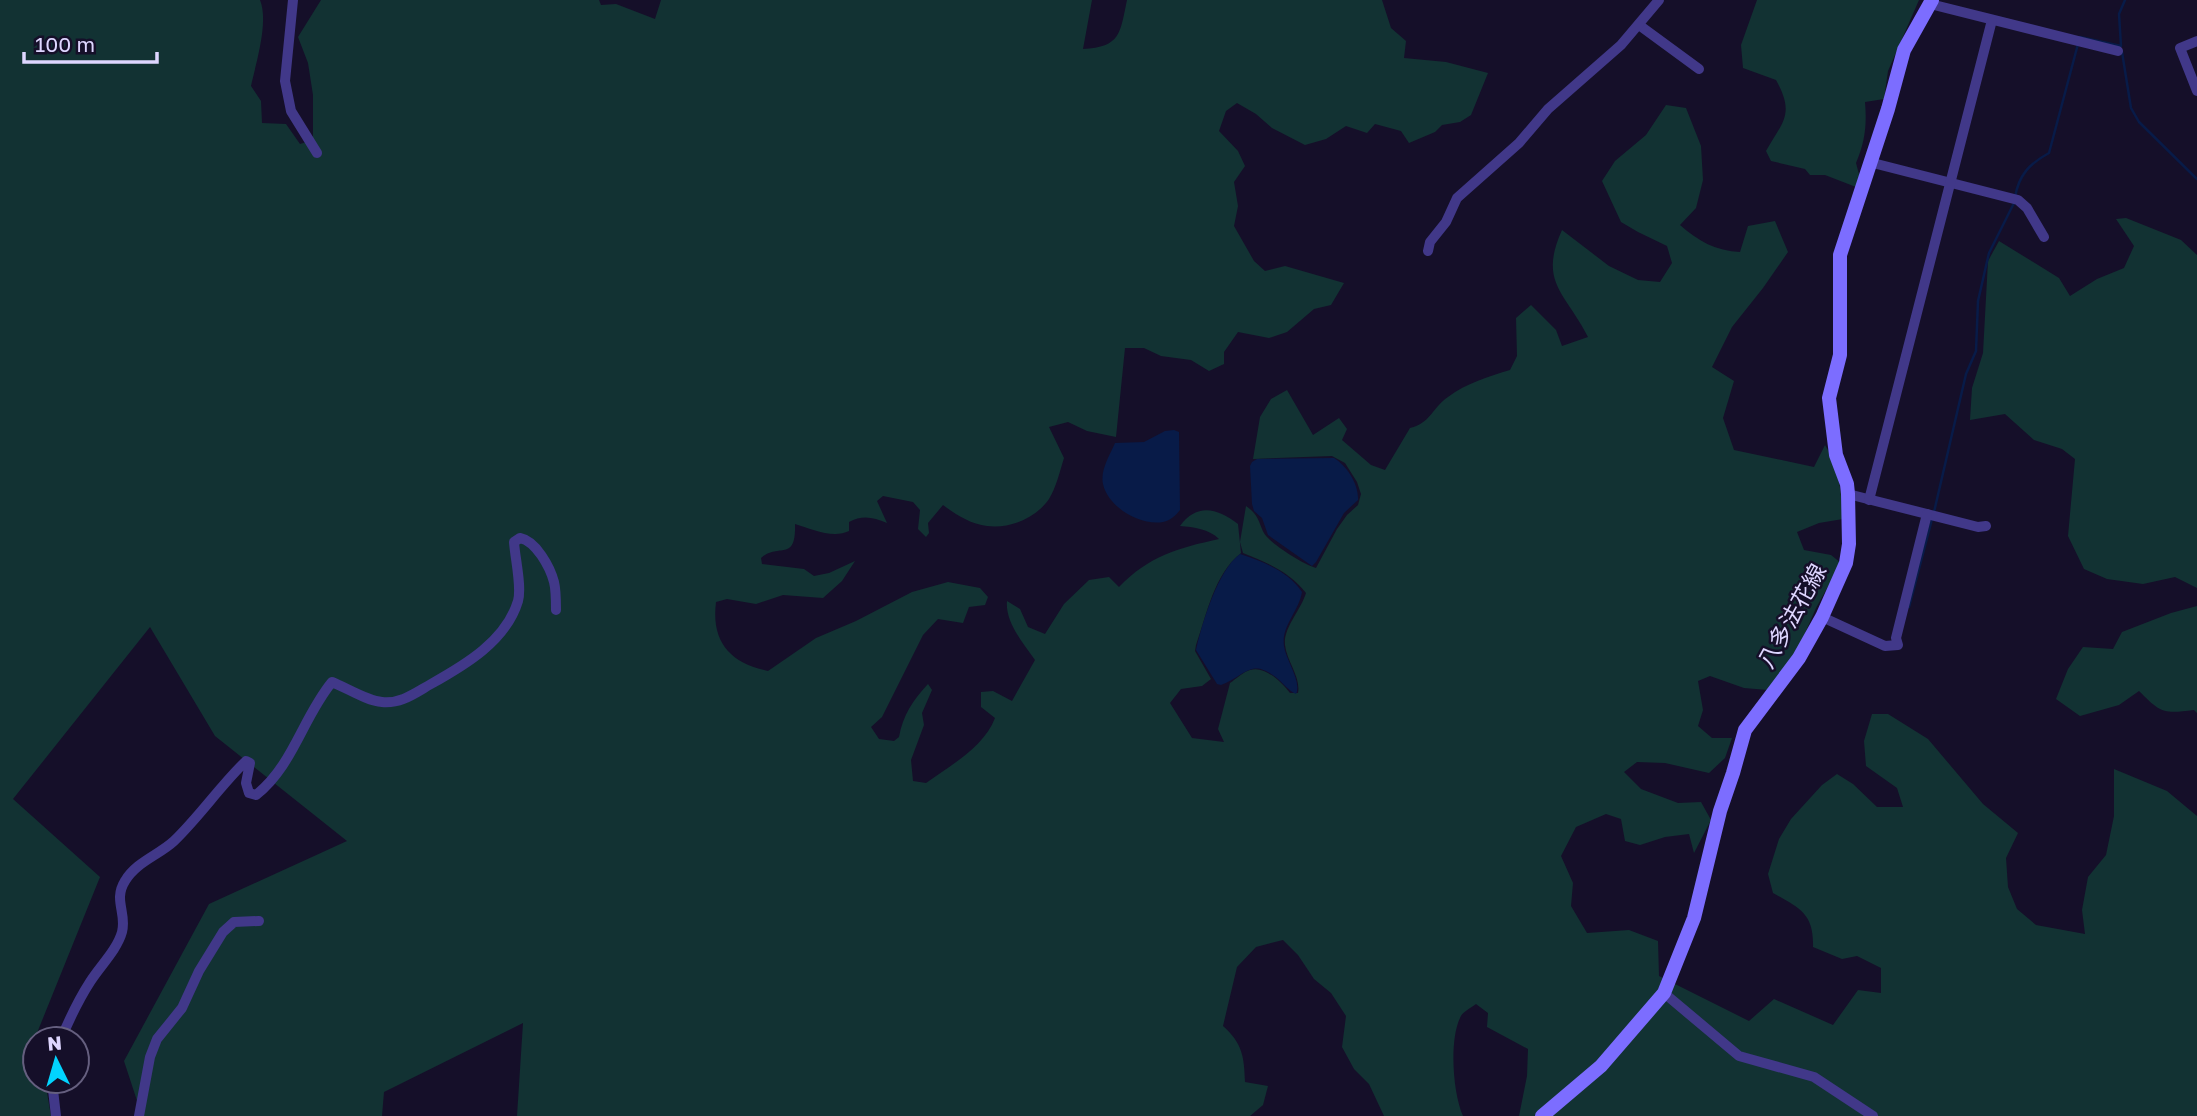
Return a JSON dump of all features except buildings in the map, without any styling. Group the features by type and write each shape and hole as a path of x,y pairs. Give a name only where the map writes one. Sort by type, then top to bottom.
{"main road":[{"name":"八多法花線","path":"1542,1116 1601,1066 1664,993 1694,918 1720,811 1745,730 1799,658 1822,617 1846,563 1849,544 1847,484 1836,455 1829,398 1840,355 1840,255 1888,109 1904,50 1931,2"}],"street":[{"path":"293,0 285,81 291,111 317,153"},
{"path":"1428,251 1430,242 1446,222 1457,198 1519,143 1548,109 1621,45 1659,0"},
{"path":"1931,2 2118,51"},
{"path":"1869,499 1992,20"},
{"path":"1639,25 1699,69"},
{"path":"2197,41 2180,48 2197,91"},
{"path":"1869,162 2015,199 2027,208 2044,237"},
{"path":"1848,494 1978,527 1986,526"},
{"path":"1822,617 1885,646 1898,645 1896,638 1932,515"},
{"path":"68,1025 89,984 119,941 123,929 119,891 126,878 172,843 246,761 250,763 246,783 249,793 256,794 269,784 292,752 319,699 332,682 380,702 398,702 465,665 503,630 513,614 519,597 514,542 520,538 526,540 541,556 554,581 556,610"},
{"path":"139,1116 150,1057 157,1039 182,1008 199,971 223,932 234,922 259,921"},
{"path":"1664,993 1739,1056 1814,1077 1873,1116"},
{"path":"54,1095 56,1116"}],"green space":[{"path":"0,0 260,0 262,31 251,86 261,101 262,123 286,124 300,144 313,140 313,95 308,63 298,37 321,0 599,0 601,5 616,4 655,19 661,0 1092,0 1083,49 1105,45 1117,36 1127,0 1382,0 1391,28 1406,41 1404,58 1446,62 1488,73 1471,115 1460,122 1442,125 1435,132 1409,143 1401,131 1375,124 1367,133 1346,126 1326,139 1305,145 1272,128 1237,103 1226,111 1219,131 1238,151 1245,166 1234,182 1238,206 1234,226 1254,261 1265,271 1285,266 1344,283 1331,305 1314,309 1287,332 1269,338 1238,332 1224,352 1224,364 1209,371 1191,360 1161,356 1144,348 1125,348 1116,437 1087,431 1068,422 1049,427 1064,458 1049,499 1037,512 1022,521 1005,526 981,525 963,518 943,505 928,523 929,533 926,537 918,529 920,510 913,502 883,496 877,501 887,523 872,518 858,518 849,522 849,531 836,534 795,524 793,544 789,548 774,551 761,558 762,564 804,569 814,576 829,573 855,561 842,581 823,598 783,595 756,604 727,599 716,602 717,629 726,648 743,662 768,671 816,638 912,592 948,582 980,588 988,597 985,605 969,607 963,623 938,619 923,635 882,717 871,727 879,739 894,741 899,737 909,708 928,684 932,690 922,713 924,725 911,760 913,781 926,783 966,755 990,728 995,718 981,707 981,692 993,691 1012,701 1035,660 1012,624 1007,601 1020,609 1028,627 1045,634 1064,604 1089,580 1109,577 1119,587 1130,576 1165,555 1219,539 1206,531 1180,526 1200,511 1222,514 1238,524 1241,553 1218,583 1196,645 1195,651 1211,679 1202,686 1181,689 1170,703 1192,738 1224,742 1218,729 1230,683 1242,674 1256,669 1267,672 1290,693 1298,693 1298,681 1286,651 1285,639 1306,593 1285,573 1243,553 1240,542 1246,506 1272,542 1298,560 1316,568 1337,529 1358,505 1361,494 1345,463 1332,456 1253,459 1260,417 1271,399 1287,390 1313,435 1339,418 1347,429 1342,440 1371,465 1385,470 1410,428 1423,423 1443,401 1470,384 1510,370 1517,356 1516,318 1531,305 1556,330 1562,346 1588,337 1554,276 1555,248 1562,230 1609,266 1638,280 1660,282 1672,263 1667,246 1621,222 1602,181 1615,161 1646,135 1666,105 1686,108 1701,146 1703,180 1696,208 1680,225 1708,244 1723,250 1740,252 1748,226 1775,221 1788,252 1732,327 1712,367 1734,381 1723,418 1734,450 1814,467 1825,445 1837,471 1843,519 1819,523 1797,532 1804,550 1831,555 1841,563 1816,608 1795,656 1768,690 1744,688 1710,676 1698,681 1703,710 1698,726 1712,738 1732,738 1725,758 1709,773 1665,763 1637,762 1624,772 1641,789 1678,803 1701,802 1711,820 1694,853 1689,834 1665,837 1640,845 1625,841 1621,819 1606,814 1576,827 1561,856 1573,883 1571,906 1587,933 1629,930 1658,941 1659,976 1749,1021 1774,999 1833,1025 1858,990 1881,993 1881,968 1857,956 1842,959 1813,947 1808,919 1797,908 1773,893 1768,874 1779,839 1791,819 1822,785 1837,774 1853,784 1877,807 1903,807 1897,788 1866,766 1864,741 1872,714 1888,714 1928,739 1983,804 2018,833 2006,858 2008,887 2017,909 2036,925 2085,934 2082,910 2088,877 2106,855 2114,816 2114,769 2167,791 2197,816 2197,1116 1519,1116 1527,1076 1528,1049 1487,1027 1488,1013 1476,1004 1461,1016 1454,1040 1455,1081 1463,1116 1384,1116 1369,1084 1354,1069 1342,1047 1346,1016 1331,993 1314,979 1298,955 1283,940 1256,947 1237,967 1223,1026 1235,1039 1241,1051 1245,1082 1268,1086 1263,1105 1250,1116 517,1116 523,1023 384,1092 382,1116 142,1116 124,1061 209,904 347,841 215,736 150,627 13,799 100,877 40,1025 21,1025 21,1095 47,1095 51,1116 0,1116"},
{"path":"1757,0 1919,0 1888,71 1884,99 1865,102 1865,133 1856,163 1860,178 1856,187 1825,175 1810,175 1805,169 1771,161 1766,151 1782,124 1785,101 1776,80 1743,68 1741,45"},
{"path":"2126,218 2181,240 2197,255 2197,588 2175,577 2143,584 2107,579 2084,569 2068,536 2075,459 2062,449 2034,440 2005,414 1970,420 1972,388 1983,353 1988,261 1999,241 2059,278 2070,296 2097,279 2124,268 2134,246 2116,219"},
{"path":"2197,606 2197,713 2194,710 2163,710 2139,691 2119,705 2080,716 2056,699 2068,669 2083,647 2113,649 2122,632"}],"water":[{"path":"1165,431 1179,432 1180,510 1173,518 1163,522 1135,518 1118,507 1106,492 1102,479 1108,458 1115,443 1144,442"},
{"path":"1334,458 1351,476 1358,500 1344,513 1312,566 1268,535 1262,518 1254,511 1252,504 1250,466 1257,459"},
{"path":"1240,554 1283,573 1302,592 1284,639 1285,652 1297,683 1296,694 1261,669 1249,670 1221,685 1217,684 1196,650 1218,584"}],"waterway":[{"path":"2080,37 2121,46 2119,14 2125,0"},
{"path":"2015,197 2019,182 2026,171 2049,153 2078,44"},
{"path":"2122,52 2131,108 2139,122 2197,179"},
{"path":"1934,512 1966,374 1976,351 1978,301 1989,253 2014,203"},
{"path":"1909,607 1932,519"}]}
